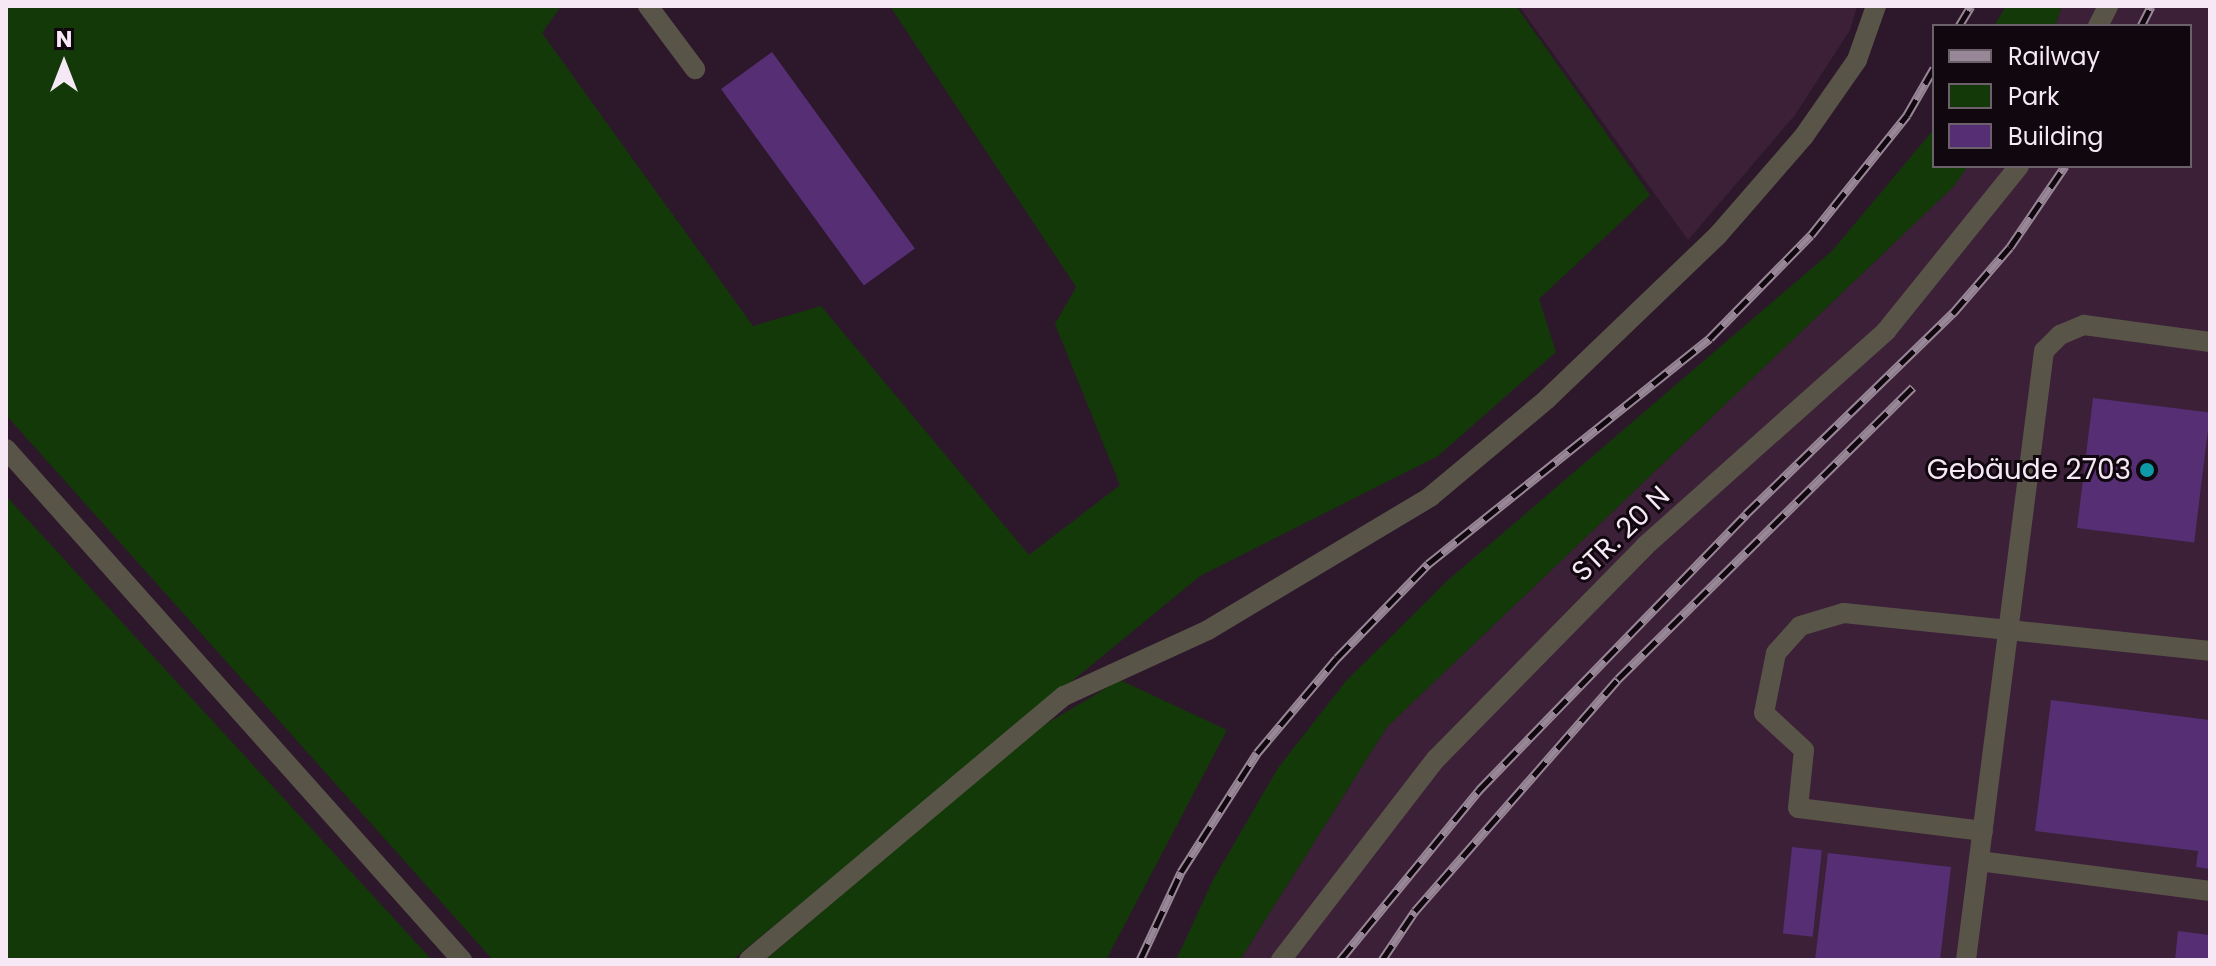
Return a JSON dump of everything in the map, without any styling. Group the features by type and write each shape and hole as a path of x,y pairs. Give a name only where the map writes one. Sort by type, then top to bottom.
{"lane":[{"path":"648,6 695,69"},
{"path":"749,960 1064,696 1208,630 1430,497 1547,399 1718,235 1804,136 1857,60 1876,6"},
{"path":"2099,24 2108,6"},
{"name":"STR. 20 N","path":"1281,960 1436,759 1645,546 1886,331 2017,168"},
{"path":"1966,960 2044,351 2060,335 2084,325 2210,342"},
{"path":"6,449 462,960"},
{"path":"1983,831 1798,808 1804,750 1764,713 1776,653 1800,626 1844,613 2210,651"},
{"path":"1979,861 2210,891"}],"shaded area":[{"path":"1519,6 1857,6 1850,30 1795,115 1688,240"},
{"path":"2062,6 2210,6 2210,960 1240,960 1387,727 1954,186 1967,168 2192,168 2192,24 2056,24"}],"green space":[{"path":"6,6 561,6 542,33 753,326 821,306 1029,555 1120,485 1055,324 1076,287 890,6 1516,6 1650,195 1539,299 1556,352 1438,456 1200,576 732,960 493,960 6,415"},
{"path":"2006,6 2062,6 2056,24 1995,24"},
{"path":"1932,131 1932,168 1967,168 1954,186 1387,727 1240,960 1176,960 1213,880 1278,768 1346,681 1447,581 1832,251"},
{"path":"6,496 432,960 6,960"},
{"path":"1120,680 1227,730 1106,960 765,960 1039,728"}],"building":[{"path":"772,52 915,249 864,286 721,89"},
{"name":"Gebäude 2703","path":"2093,398 2210,412 2194,542 2077,528"},
{"path":"2051,700 2210,720 2210,869 2196,867 2198,851 2035,831"},
{"path":"1792,847 1822,850 1813,937 1783,934"},
{"path":"1828,853 1951,867 1940,960 1815,960"},
{"path":"2178,931 2210,935 2210,960 2175,960"}],"railway":[{"path":"1960,24 1971,6"},
{"path":"2142,24 2151,6"},
{"path":"1140,960 1181,872 1257,753 1337,658 1428,564 1710,338 1811,235 1907,115 1932,71"},
{"path":"1340,960 1479,790 1746,514 1953,313 2010,247 2064,168"},
{"path":"1382,960 1415,911 1618,679 1913,387"}],"place":[{"name":"Gebäude 2703","path":"2147,470"}]}
